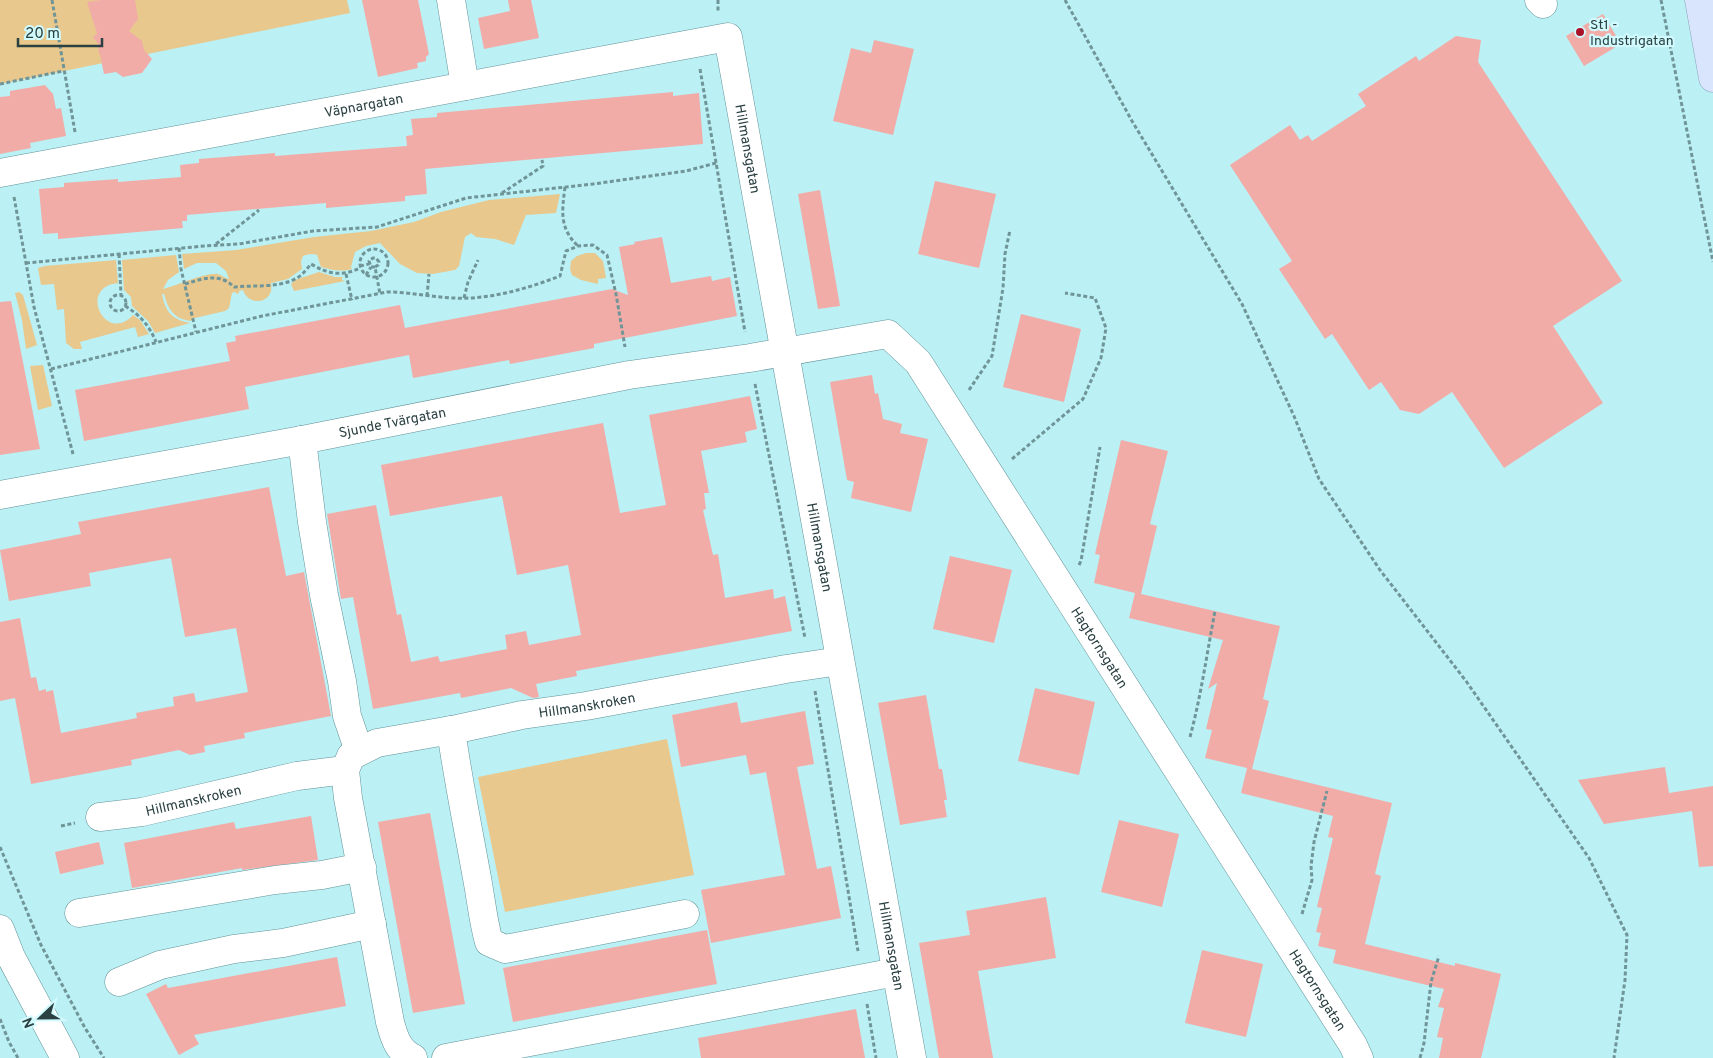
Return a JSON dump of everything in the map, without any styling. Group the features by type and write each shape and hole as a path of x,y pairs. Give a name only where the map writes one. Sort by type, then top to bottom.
{"main road":[{"path":"1700,0 1713,78"}],"street":[{"path":"451,0 465,86"},
{"name":"Väpnargatan","path":"4,172 728,36"},
{"name":"Hillmansgatan","path":"728,36 912,1058"},
{"name":"Hagtornsgatan","path":"784,352 888,334 918,362 1353,1045 1359,1058"},
{"name":"Sjunde Tvärgatan","path":"0,495 302,440 629,375 784,352"},
{"path":"302,440 312,522 347,716 352,760 348,798 397,1054"},
{"name":"Hillmanskroken","path":"100,817 163,807 297,776 352,760 377,742 451,730 522,715 586,706 840,661"},
{"path":"451,730 460,789 489,942 505,949 685,914"},
{"path":"79,913 362,867"},
{"path":"119,982 160,965 234,949 282,943 372,924"},
{"path":"0,930 12,957 65,1058"},
{"path":"446,1058 896,972"}],"path":[{"path":"52,0 79,158"},
{"path":"718,0 719,10 696,43 750,358 810,665 876,1058"},
{"path":"1065,0 1132,121 1242,304 1294,416 1319,479 1380,570 1466,681 1589,858 1628,935 1625,980 1614,1058"},
{"path":"1661,0 1713,262"},
{"path":"0,84 63,71"},
{"path":"500,194 543,166 542,160"},
{"path":"26,263 239,244 313,231 377,227 466,198 686,172 716,163"},
{"path":"4,172 14,198 34,307 75,459"},
{"path":"565,187 562,215 568,237 578,246"},
{"path":"215,245 259,210"},
{"path":"951,415 992,356 1003,288 1005,254 1010,230"},
{"path":"51,369 262,316 380,294 407,292 427,296 480,298 504,293 540,284 560,276 566,251 578,246 593,245 607,255 627,355"},
{"path":"179,248 184,284 196,332"},
{"path":"371,249 380,294"},
{"path":"371,249 381,251 388,260 386,271 376,277 366,275 360,267 361,256 371,249"},
{"path":"366,275 381,251"},
{"path":"118,254 121,294 126,301 123,310 114,310 110,306 110,302 115,295 121,294"},
{"path":"361,256 386,271"},
{"path":"184,284 215,277 230,283 234,287 276,284 293,280 301,275 311,264 320,270 346,274 360,267 388,260"},
{"path":"464,298 468,282 478,260"},
{"path":"346,274 352,300"},
{"path":"427,296 429,274"},
{"path":"990,476 1083,399 1101,358 1106,328 1095,298 1065,293"},
{"path":"125,306 144,320 152,331 156,342"},
{"path":"1064,592 1081,561 1100,447"},
{"path":"1180,774 1198,708 1215,611"},
{"path":"1291,948 1312,880 1311,866 1314,842 1327,791"},
{"path":"0,848 41,945 85,1028 104,1058"},
{"path":"1420,1058 1424,1043 1430,982 1439,956"},
{"path":"0,1019 18,1058"}],"shaded area":[{"path":"0,0 347,0 350,13 0,84"},
{"path":"560,194 556,213 526,215 514,245 495,239 476,237 471,233 465,237 459,266 455,270 433,274 417,273 400,264 380,243 366,246 355,252 352,269 348,270 321,267 317,255 309,254 303,256 301,261 302,269 288,279 271,283 271,290 265,299 256,301 246,296 243,290 237,294 235,292 232,293 229,308 225,311 195,318 190,321 175,315 167,304 164,294 162,294 170,314 178,320 190,323 155,333 148,321 132,306 131,297 124,290 122,260 176,255 179,272 168,280 163,289 213,274 229,279 226,271 216,263 197,263 184,269 182,254 236,250 314,237 371,231 414,222 441,212 489,200"},
{"path":"595,253 603,261 606,278 598,279 598,284 581,280 572,275 570,269 571,261 577,256"},
{"path":"116,260 118,283 106,287 99,294 100,312 106,319 114,323 123,322 133,315 140,320 149,334 138,337 135,327 80,342 82,349 74,349 66,343 64,309 57,310 54,284 41,285 38,268"},
{"path":"319,272 342,277 342,280 345,281 294,291 291,284 295,280"},
{"path":"19,292 23,295 37,345 26,349 22,320 15,293"},
{"path":"43,365 52,406 38,410 30,366"},
{"path":"667,739 694,875 505,912 478,777"}],"building":[{"path":"135,0 138,19 129,31 142,41 144,50 152,59 142,73 123,77 116,72 104,74 98,43 93,38 97,33 87,2"},
{"path":"362,0 418,0 429,54 426,57 426,61 417,63 418,68 378,77"},
{"path":"508,0 531,0 539,38 484,49 478,18 510,11"},
{"path":"1603,14 1621,44 1584,66 1566,36"},
{"path":"1456,36 1481,40 1478,62 1622,281 1553,326 1603,403 1504,468 1452,392 1419,414 1400,410 1381,382 1369,390 1332,334 1325,339 1279,269 1292,261 1230,165 1290,125 1300,140 1308,135 1312,141 1366,106 1358,94 1416,56 1419,61"},
{"path":"874,40 914,49 893,135 833,121 851,48 871,53"},
{"path":"45,85 53,94 56,109 61,108 66,136 30,143 31,148 0,154 0,97 10,96 10,91"},
{"path":"673,92 673,96 699,93 703,144 425,169 427,194 405,196 405,201 326,208 326,203 187,215 187,221 182,221 183,228 58,239 58,233 43,234 39,189 64,187 64,183 118,179 118,182 181,177 180,165 199,163 199,159 275,153 275,156 407,146 406,136 413,135 411,119 437,117 437,113"},
{"path":"935,181 996,194 979,268 918,254"},
{"path":"820,190 840,306 818,309 798,194"},
{"path":"662,237 671,283 711,276 712,281 730,277 737,316 594,344 594,348 510,364 509,360 413,378 409,355 245,387 249,409 84,441 75,390 230,361 226,343 236,341 235,336 400,305 405,328 612,289 628,295 619,247"},
{"path":"11,301 40,449 0,455 0,302"},
{"path":"1021,314 1081,329 1064,402 1003,387"},
{"path":"872,375 875,394 878,393 883,419 902,424 900,433 928,439 911,512 851,498 854,482 847,480 830,382"},
{"path":"750,396 757,429 745,432 747,442 701,451 709,493 704,493 706,509 703,510 713,555 718,554 725,598 773,589 774,599 785,596 792,631 576,671 577,676 536,684 539,697 533,698 511,688 461,698 460,693 373,709 353,597 341,599 327,514 376,505 397,615 401,614 411,662 438,656 440,662 507,649 505,635 526,631 529,645 581,635 568,565 517,575 502,496 390,516 381,465 603,423 620,513 666,505 649,415"},
{"path":"1121,440 1168,451 1150,524 1157,526 1141,594 1280,626 1263,699 1269,701 1252,769 1392,803 1375,874 1381,876 1365,944 1455,966 1455,963 1501,974 1481,1058 1439,1058 1443,1038 1437,1037 1444,1008 1438,1007 1444,989 1333,963 1336,950 1318,946 1321,933 1316,932 1322,908 1317,907 1333,838 1328,837 1333,816 1241,793 1247,768 1205,758 1212,730 1206,729 1217,683 1208,689 1223,640 1129,618 1135,593 1094,583 1100,555 1095,554"},
{"path":"269,487 286,576 304,572 331,716 244,733 245,738 204,746 205,752 190,755 179,750 131,760 132,765 31,784 15,698 0,701 0,622 20,618 31,678 36,677 39,691 53,690 61,733 137,718 136,713 174,706 173,697 194,693 196,702 248,692 236,628 185,637 171,558 89,573 91,586 9,601 0,550 81,534 78,522"},
{"path":"950,556 1012,570 994,643 933,629"},
{"path":"1035,688 1095,702 1079,775 1018,761"},
{"path":"926,695 939,769 942,769 947,800 944,800 947,817 900,825 878,703"},
{"path":"737,702 741,723 805,711 814,764 797,767 817,869 831,866 841,918 711,943 701,890 785,875 766,772 750,775 746,755 681,767 672,715"},
{"path":"1665,767 1669,793 1713,786 1713,866 1699,867 1692,811 1604,824 1578,780"},
{"path":"430,813 465,1004 413,1013 378,822"},
{"path":"311,816 318,860 242,870 242,868 132,888 124,843 234,822 236,829"},
{"path":"1119,820 1179,834 1162,907 1101,892"},
{"path":"99,842 104,864 60,874 55,852"},
{"path":"1046,897 1056,958 978,971 993,1058 939,1058 919,943 970,935 966,911"},
{"path":"707,930 717,984 513,1022 503,968"},
{"path":"1202,950 1263,964 1246,1037 1185,1023"},
{"path":"337,957 346,1006 194,1035 199,1044 179,1055 146,994 166,984 168,988"},
{"path":"856,1009 865,1058 701,1058 698,1038"}],"place":[{"name":"St1 - Industrigatan","path":"1580,32"}]}
